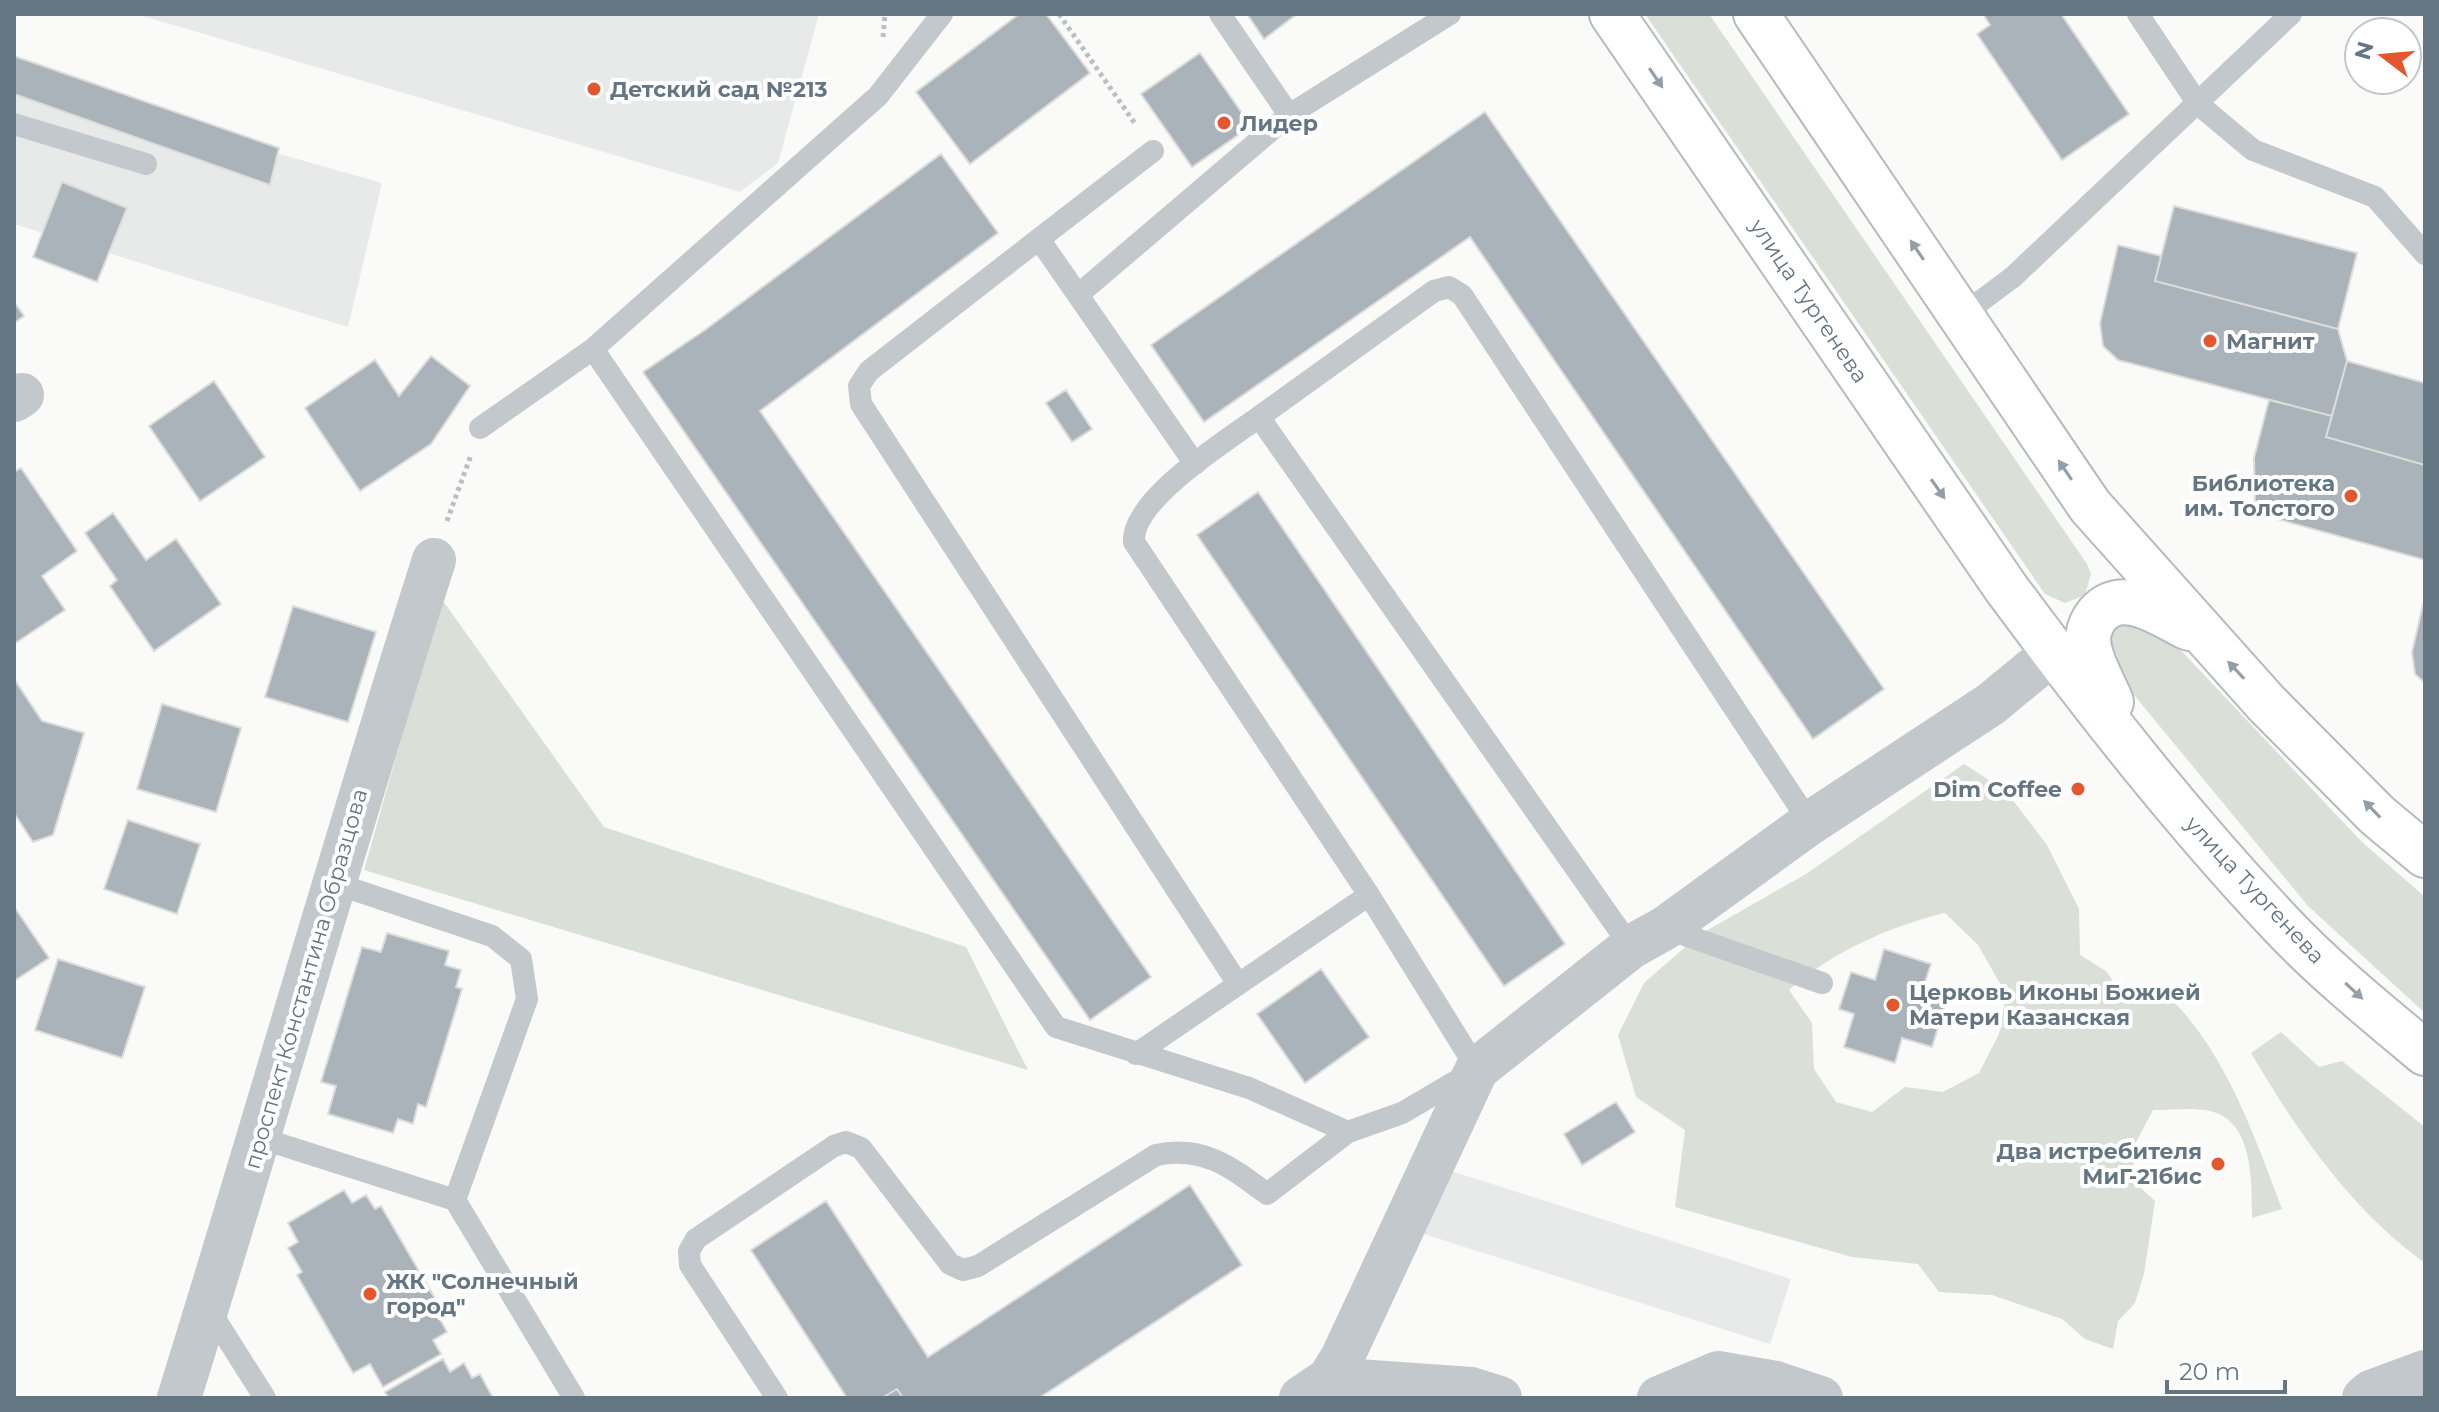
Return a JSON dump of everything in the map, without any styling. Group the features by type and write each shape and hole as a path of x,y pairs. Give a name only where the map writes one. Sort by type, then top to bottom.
{"main road":[{"name":"улица Тургенева","path":"1612,14 2006,588 2054,652 2131,749 2281,925 2425,1053"},
{"name":"улица Тургенева","path":"1756,14 2090,506 2205,637 2377,815 2425,855"},
{"name":"улица Тургенева","path":"2006,588 2040,612 2054,617 2072,617 2088,608 2100,595 2104,582 2090,506"},
{"name":"улица Тургенева","path":"2131,749 2091,654 2088,635 2094,619 2113,604 2128,601 2205,637"},
{"path":"2054,652 2094,619"}],"street":[{"name":"проспект Константина Образцова","path":"179,1398 434,560"},
{"path":"1315,1388 1342,1358 1477,1069 1648,938 1810,823 1991,704 2054,652"},
{"path":"2364,1398 2371,1392 2425,1372"},
{"path":"1659,1398 1718,1373 1776,1383 1821,1398"},
{"path":"1315,1388 1471,1389 1500,1398"}],"lane":[{"path":"480,428 593,349 878,96 942,14"},
{"path":"1220,14 1289,115"},
{"path":"1079,294 1289,115 1450,14"},
{"path":"2138,14 2198,104 2253,150 2375,197 2425,254"},
{"path":"1962,315 2013,277 2291,14"},
{"path":"14,124 146,164"},
{"path":"1153,151 869,371 859,386 861,404 1238,984"},
{"path":"1039,239 1195,464"},
{"path":"777,1398 690,1265 689,1251 696,1239 834,1146 846,1142 861,1148 950,1264 963,1270 978,1266 1156,1155 1179,1150 1208,1155 1267,1194 1348,1132 1402,1113 1477,1069 1369,895 1134,542 1133,529 1140,516 1195,464 1434,291 1449,287 1462,295 1810,823"},
{"path":"593,349 1056,1027 1249,1088 1348,1132"},
{"path":"1259,417 1648,938 1822,983"},
{"path":"334,883 492,936 521,959 527,999 455,1200"},
{"path":"1136,1054 1369,895"},
{"path":"260,1138 455,1200 574,1398"},
{"path":"207,1307 265,1398"}],"path":[{"path":"1059,14 1153,151"},
{"path":"434,560 480,428"}],"shaded area":[{"name":"Детский сад №213","path":"136,14 819,14 778,163 740,192"},
{"path":"1645,14 1709,14 2087,564 2091,574 2085,595 2065,603 2045,594"},
{"path":"14,79 382,183 348,327 14,224"},
{"path":"441,598 604,827 966,947 1028,1070 364,870"},
{"path":"2155,623 2362,842 2425,897 2425,1013 2308,906 2106,661 2111,625"},
{"path":"1964,764 2006,791 2047,845 2079,909 2080,955 2106,971 2124,997 2146,1003 2162,990 2203,1037 2248,1121 2282,1209 2252,1218 2248,1155 2235,1127 2224,1117 2203,1110 2153,1110 2135,1144 2133,1181 2155,1201 2144,1274 2135,1303 2118,1321 2113,1349 2085,1339 2062,1319 1992,1295 1939,1292 1918,1264 1852,1257 1675,1207 1685,1130 1636,1097 1618,1035 1644,983 1699,935 1806,874","holes":["1945,913 1978,945 2006,994 1999,1034 1979,1073 1943,1092 1905,1087 1872,1112 1836,1102 1814,1069 1812,1023 1789,990 1824,964 1862,942 1903,925"]},
{"path":"2281,1032 2319,1067 2342,1061 2425,1127 2425,1263 2373,1219 2350,1194 2307,1140 2269,1082 2251,1053"},
{"path":"1429,1164 1791,1279 1770,1344 1408,1229"}],"building":[{"path":"1019,14 1046,14 1090,73 970,164 916,92"},
{"path":"1247,14 1297,14 1264,39"},
{"path":"1983,14 2061,14 2129,114 2062,160 1977,34 1990,25"},
{"path":"1200,53 1251,126 1192,167 1141,94"},
{"path":"14,56 279,148 270,185 14,94"},
{"path":"1485,112 1884,689 1813,739 1470,237 1204,422 1151,345"},
{"path":"941,154 998,233 760,411 1151,977 1090,1020 643,372 705,330"},
{"path":"62,182 127,208 97,282 33,257"},
{"path":"2174,206 2357,253 2338,329 2155,281"},
{"path":"2118,245 2161,256 2155,281 2338,329 2347,361 2332,416 2118,360 2103,346 2100,323"},
{"path":"14,302 24,316 14,323"},
{"path":"431,356 470,386 431,444 360,491 305,408 375,360 399,396"},
{"path":"2347,361 2425,383 2425,465 2326,437"},
{"path":"214,381 265,457 200,501 149,426"},
{"path":"1066,390 1092,429 1072,442 1046,403"},
{"path":"2269,400 2332,416 2326,437 2425,465 2425,560 2270,517 2255,503 2254,458"},
{"path":"21,468 77,551 42,576 65,610 14,644 14,472"},
{"path":"1258,492 1565,944 1504,986 1197,535"},
{"path":"113,513 146,560 176,539 221,604 154,651 110,586 117,580 85,533"},
{"path":"2425,596 2425,683 2415,674 2412,652"},
{"path":"293,606 376,632 348,722 265,697"},
{"path":"14,679 42,721 84,733 53,835 33,842 14,813"},
{"path":"162,704 241,728 216,812 137,789"},
{"path":"128,820 200,844 177,914 104,889"},
{"path":"14,909 49,958 14,981"},
{"path":"387,933 449,951 445,965 461,970 456,987 462,989 426,1107 418,1104 413,1124 398,1119 393,1133 328,1114 336,1086 321,1082 362,947 381,952"},
{"name":"Церковь Иконы Божией Матери Казанская","path":"1884,949 1931,964 1921,994 1946,1002 1932,1047 1902,1038 1895,1063 1844,1047 1854,1014 1839,1009 1851,972 1875,980"},
{"path":"58,959 145,987 122,1058 35,1030"},
{"path":"1321,969 1369,1037 1305,1083 1257,1014"},
{"path":"1616,1102 1635,1132 1582,1165 1564,1134"},
{"path":"1190,1185 1242,1265 1039,1398 903,1398 897,1389 882,1398 847,1398 751,1250 826,1201 928,1357"},
{"name":"ЖК \"Солнечный город\"","path":"344,1190 352,1203 366,1195 375,1209 381,1206 444,1314 439,1317 447,1332 433,1340 441,1354 383,1387 370,1364 353,1373 297,1275 302,1272 288,1248 298,1242 288,1223"},
{"name":"ЖК \"Солнечный город\"","path":"443,1359 450,1372 464,1363 472,1378 480,1374 493,1398 389,1398 385,1392"},
{"path":"897,1389 903,1398 882,1398"}],"place":[{"name":"Детский сад №213","path":"594,89"},
{"name":"Лидер","path":"1224,123"},
{"name":"Магнит","path":"2210,341"},
{"name":"Библиотека им. Толстого","path":"2351,496"},
{"name":"Dim Coffee","path":"2078,789"},
{"name":"Церковь Иконы Божией Матери Казанская","path":"1893,1005"},
{"name":"Два истребителя МиГ-21бис","path":"2218,1164"},
{"name":"ЖК \"Солнечный город\"","path":"370,1294"}]}
